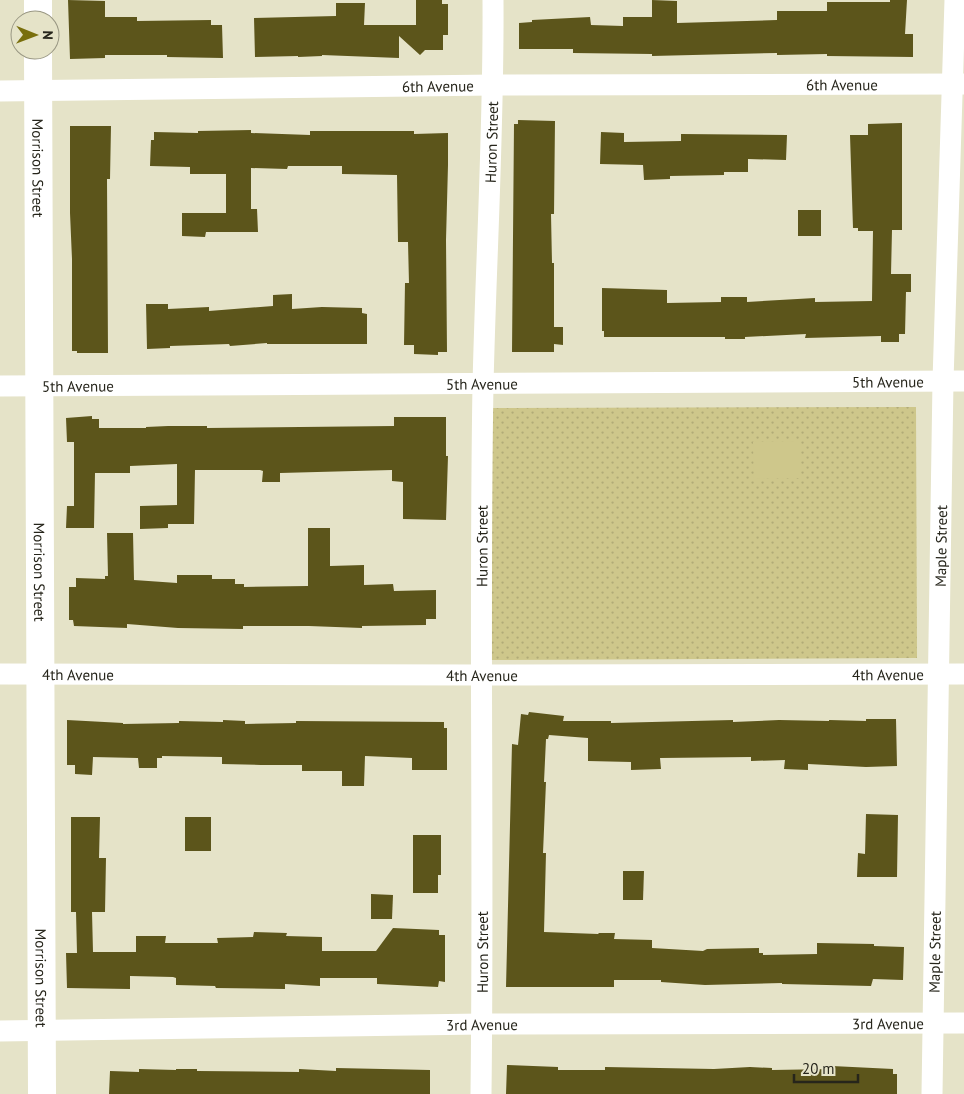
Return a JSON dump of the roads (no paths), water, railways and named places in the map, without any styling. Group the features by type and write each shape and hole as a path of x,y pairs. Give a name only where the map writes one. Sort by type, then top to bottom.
{"street":[{"name":"Huron Street","path":"481,1094 480,675 484,382 494,85 493,0"},
{"name":"Maple Street","path":"932,1094 943,381 958,84 955,0"},
{"name":"Morrison Street","path":"38,60 42,673 42,1094"},
{"name":"6th Avenue","path":"0,91 494,85 958,84"},
{"name":"5th Avenue","path":"0,386 964,381"},
{"name":"4th Avenue","path":"0,674 964,674"},
{"name":"3rd Avenue","path":"0,1031 482,1024 964,1023"}]}
